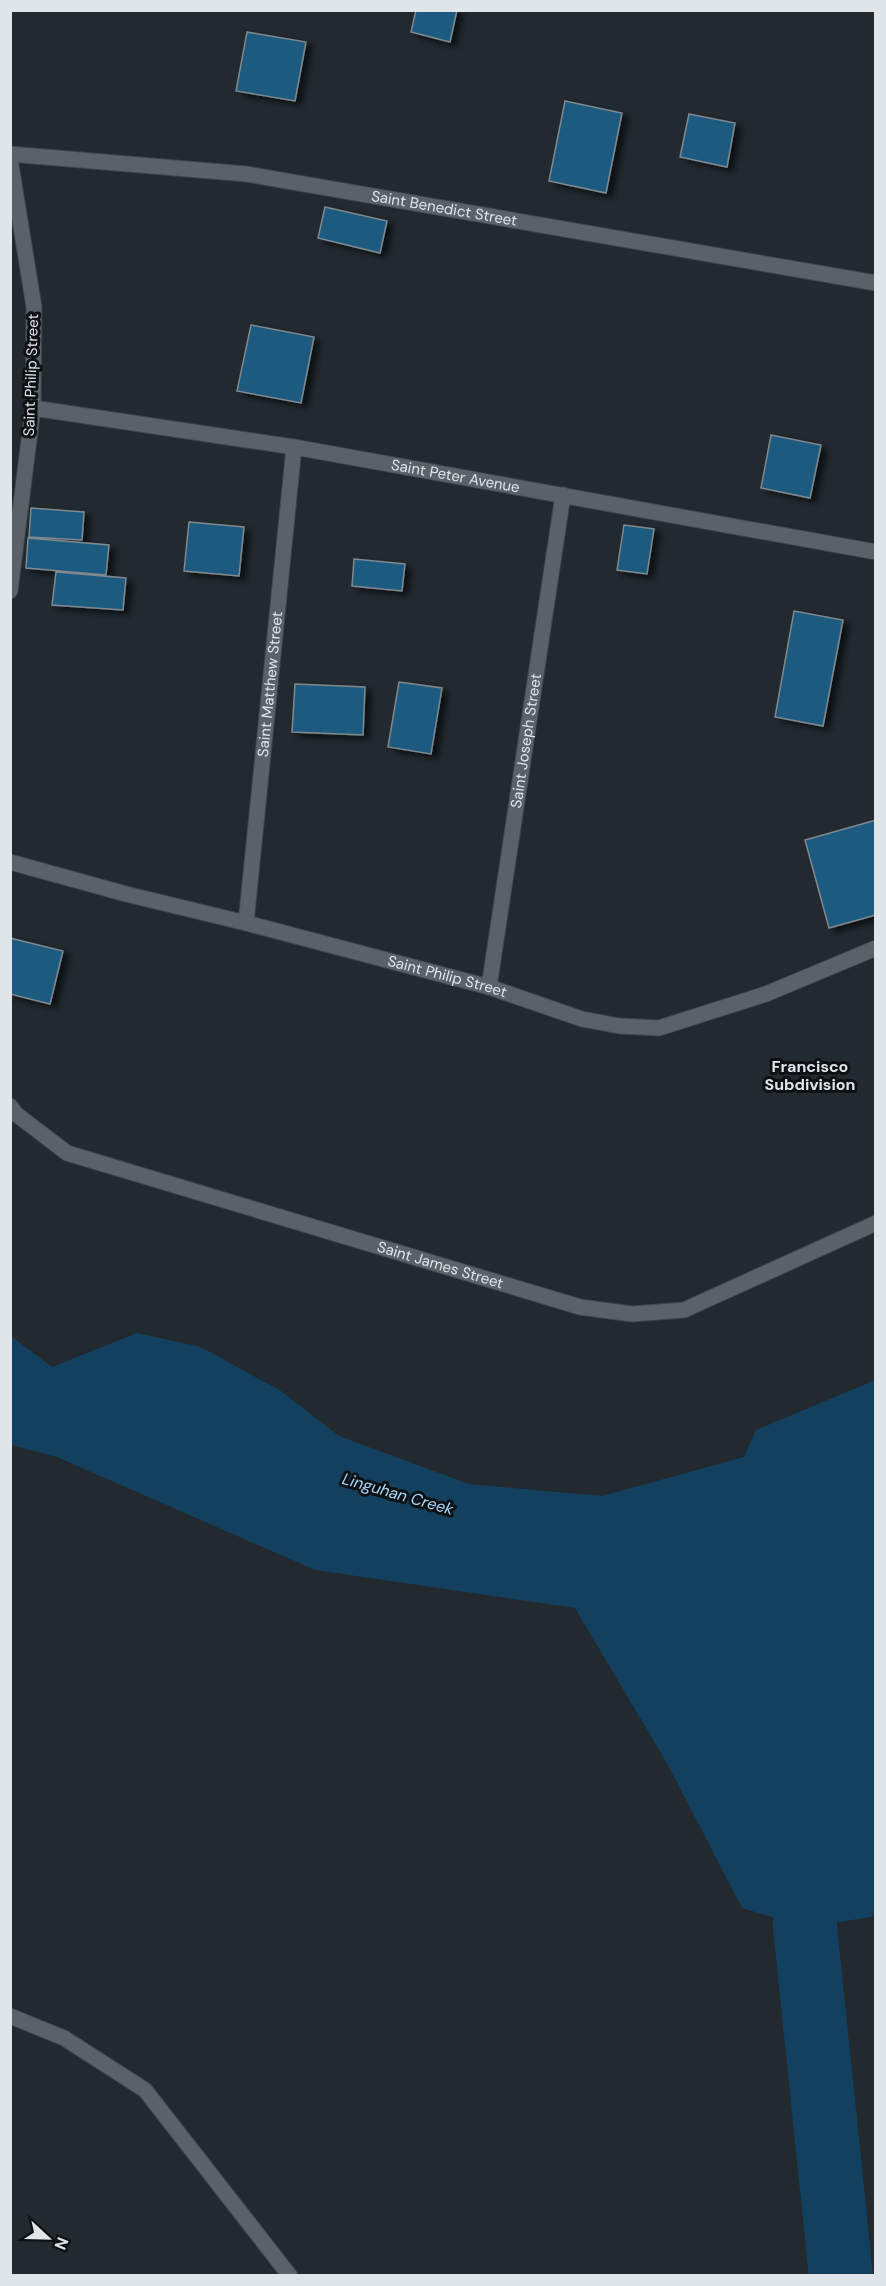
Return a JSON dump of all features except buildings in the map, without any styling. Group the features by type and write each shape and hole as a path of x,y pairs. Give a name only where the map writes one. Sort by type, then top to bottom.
{"street":[{"name":"Saint Benedict Street","path":"10,154 246,174 876,283"},
{"name":"Saint Philip Street","path":"10,159 34,307 33,408 10,591"},
{"name":"Saint Peter Avenue","path":"33,408 294,447 876,552"},
{"name":"Saint Matthew Street","path":"246,923 294,447"},
{"name":"Saint Joseph Street","path":"489,987 563,495"},
{"name":"Saint Philip Street","path":"10,862 489,987 582,1019 619,1026 658,1028 766,994 876,948"},
{"name":"Saint James Street","path":"10,1106 16,1114 67,1153 580,1306 632,1314 684,1310 876,1223"},
{"path":"10,2016 64,2038 145,2090 290,2276"}],"water":[{"name":"Linguhan Creek","path":"137,1333 201,1347 281,1391 339,1436 469,1484 602,1496 744,1457 756,1430 875,1380 876,1901 872,1917 805,1927 742,1908 668,1765 575,1608 315,1570 57,1457 11,1445 11,1336 52,1367"}],"waterway":[{"path":"805,1839 805,1927 841,2276"}],"district":[{"name":"Francisco Subdivision","path":"810,1075"}]}
